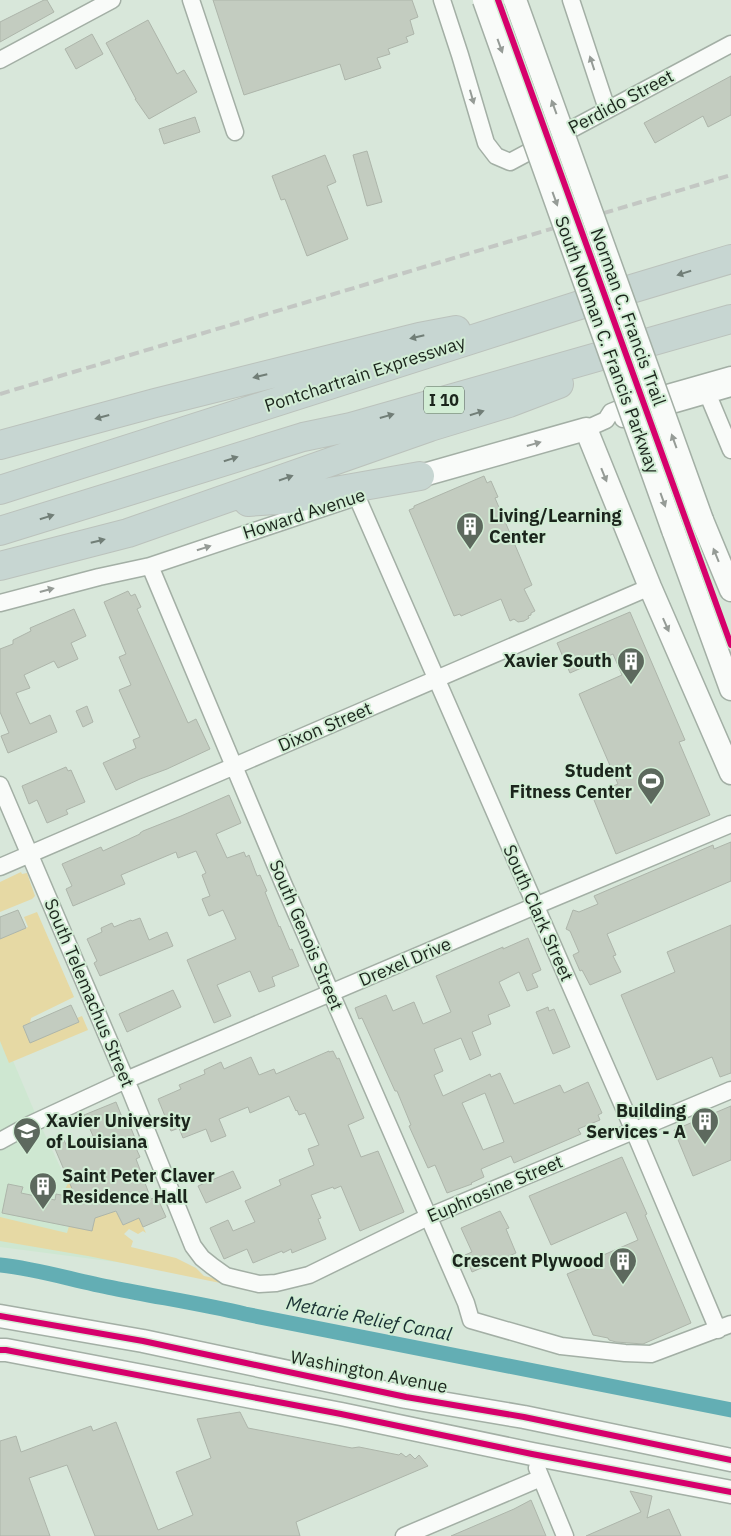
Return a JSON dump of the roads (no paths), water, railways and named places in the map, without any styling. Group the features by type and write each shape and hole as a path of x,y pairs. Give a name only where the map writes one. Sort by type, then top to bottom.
{"highway":[{"name":"Pontchartrain Expressway","path":"0,490 731,259"},
{"path":"0,444 419,337 552,314"},
{"name":"I 10","path":"0,531 303,436 351,427 731,319"},
{"path":"0,566 128,534 430,427 509,404 705,327"},
{"path":"207,506 290,499 420,476"}],"street":[{"path":"0,60 112,0"},
{"path":"191,0 235,132"},
{"name":"Perdido Street","path":"442,0 486,143 496,156 510,162 731,44"},
{"name":"South Norman C. Francis Parkway","path":"484,0 731,689"},
{"name":"South Norman C. Francis Parkway","path":"515,0 702,520 731,590"},
{"path":"571,0 607,109"},
{"name":"Howard Avenue","path":"0,603 99,577 150,566 420,476 586,430 606,420 611,412 636,402 731,374"},
{"name":"Howard Avenue","path":"606,420 613,421 731,388"},
{"path":"708,395 731,450"},
{"path":"586,430 650,587 731,773"},
{"name":"South Clark Street","path":"357,497 634,1131 725,1327"},
{"name":"South Genois Street","path":"150,566 331,994 466,1303 471,1320 561,1346 650,1354 725,1327"},
{"name":"Dixon Street","path":"0,867 650,587"},
{"name":"South Telemachus Street","path":"0,785 126,1080 193,1246 202,1258 226,1276 260,1284"},
{"name":"Drexel Drive","path":"0,1141 31,1124 126,1080 731,824"},
{"name":"Euphrosine Street","path":"260,1284 276,1283 309,1275 428,1217 731,1090"},
{"name":"Washington Avenue","path":"0,1316 143,1342 406,1397 524,1417 731,1460"},
{"path":"136,1375 143,1342"},
{"path":"0,1350 400,1426 532,1454 731,1492"},
{"path":"400,1426 406,1397"},
{"path":"691,1485 698,1453"},
{"path":"532,1454 565,1536"},
{"path":"404,1536 541,1478"}],"waterway":[{"name":"Metarie Relief Canal","path":"0,1265 29,1269 99,1285 731,1410"}],"railway":[{"path":"0,394 731,175"}],"place":[{"name":"Living/Learning Center","path":"470,550"},
{"name":"Xavier South","path":"631,685"},
{"name":"Student Fitness Center","path":"651,805"},
{"name":"Building Services - A","path":"705,1145"},
{"name":"Xavier University of Louisiana","path":"27,1155"},
{"name":"Saint Peter Claver Residence Hall","path":"43,1210"},
{"name":"Crescent Plywood","path":"623,1285"}]}
